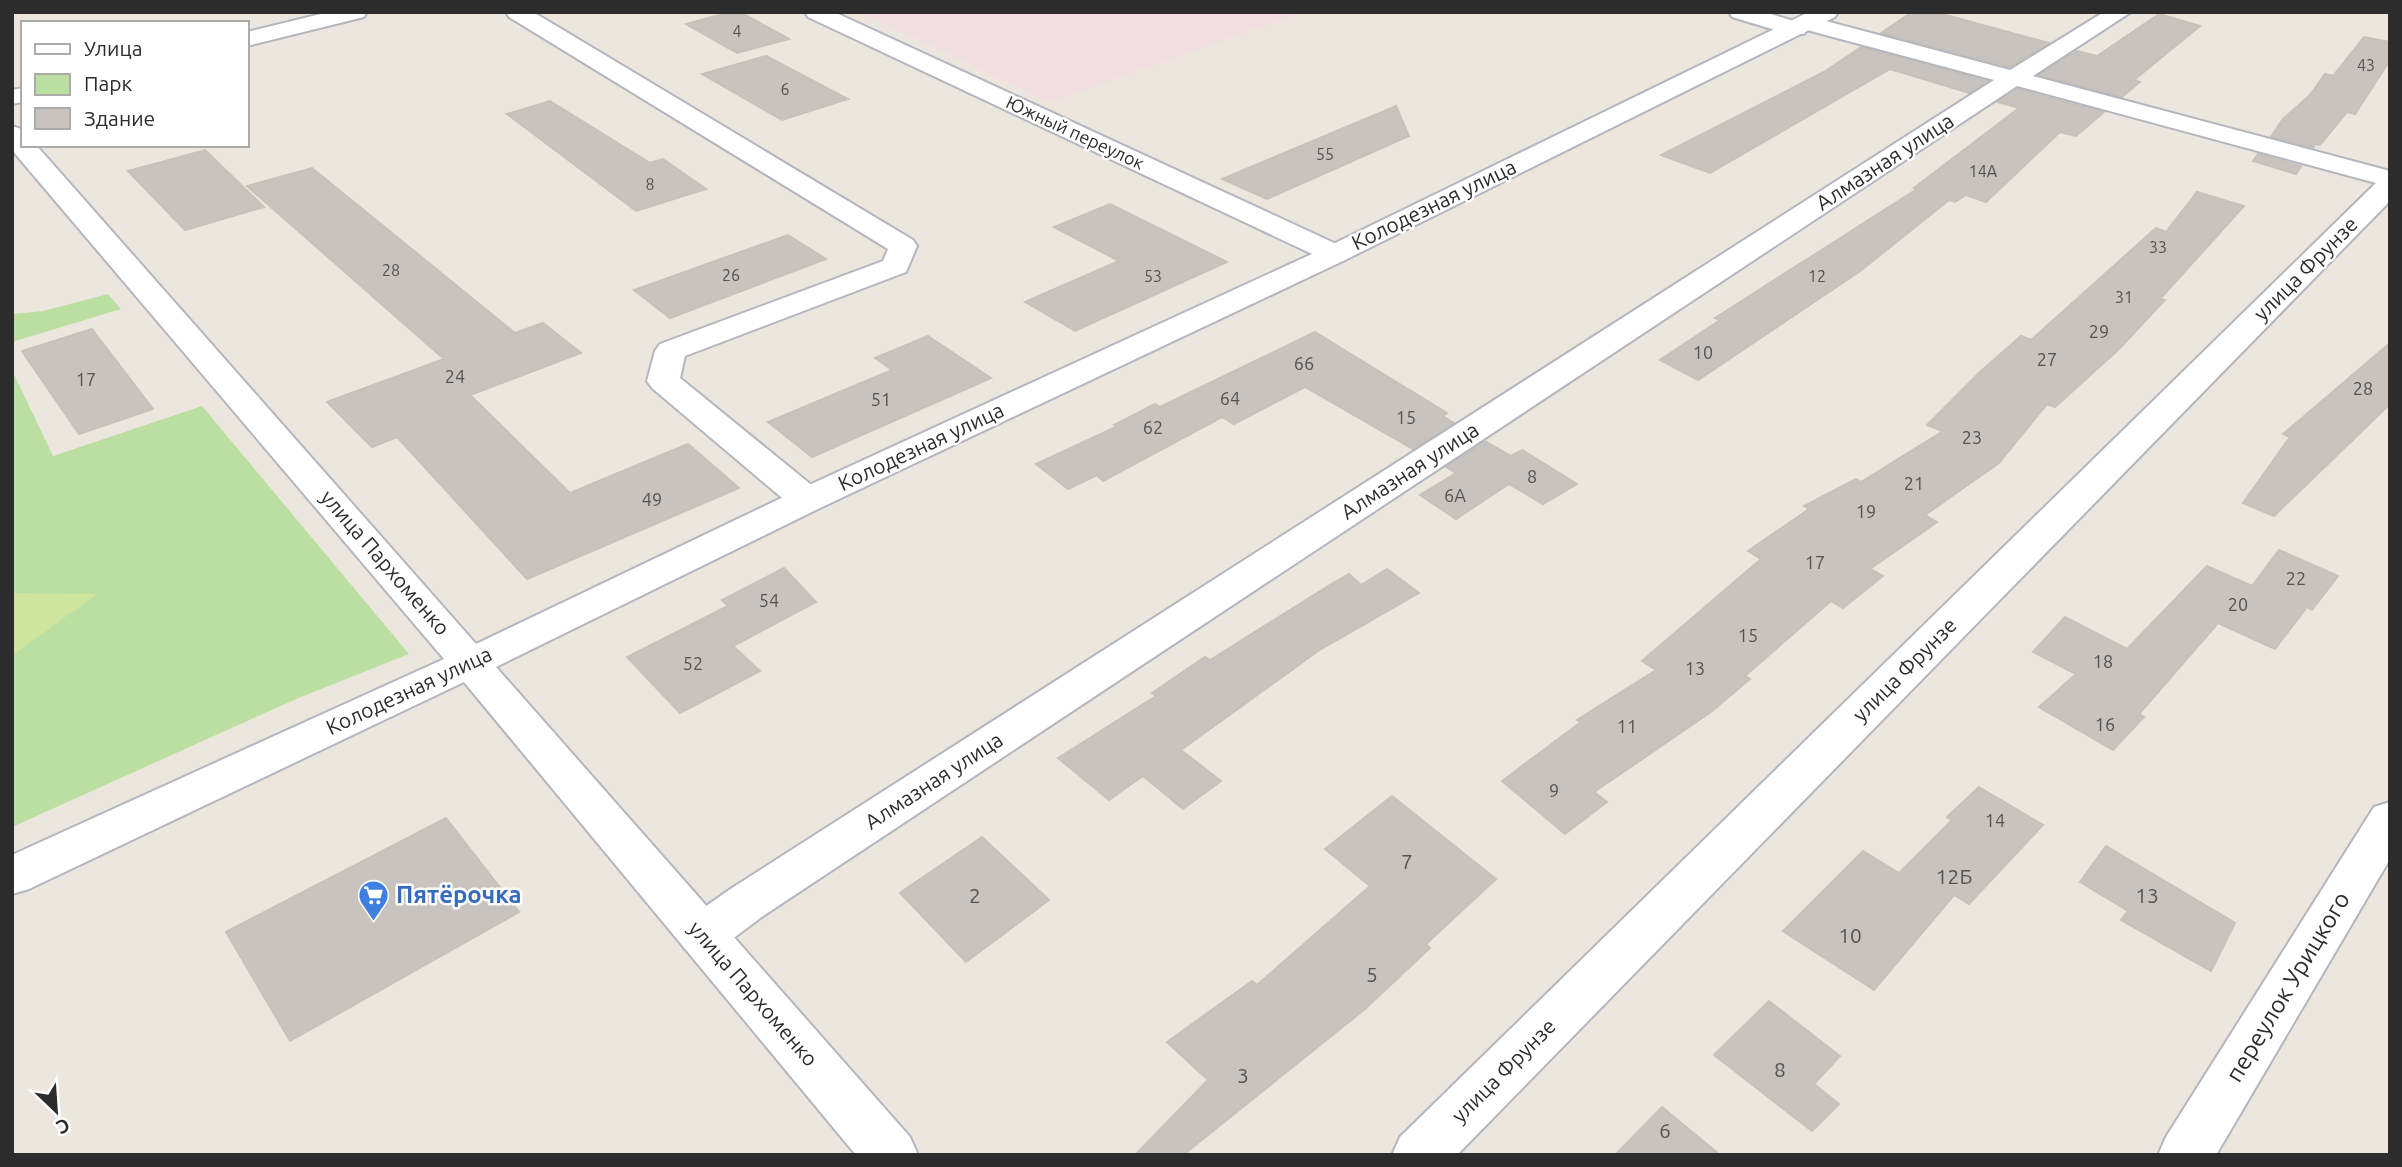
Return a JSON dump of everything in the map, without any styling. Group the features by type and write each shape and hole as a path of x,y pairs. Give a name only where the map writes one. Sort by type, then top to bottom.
{"street":[{"path":"248,39 356,12"},
{"path":"517,12 903,246 897,266 671,351 663,381 807,500"},
{"name":"Южный переулок","path":"816,12 1335,254"},
{"path":"1740,12 1810,21 2390,179"},
{"name":"Алмазная улица","path":"702,935 757,896 2014,78 2120,12"},
{"name":"Колодезная улица","path":"12,876 471,663 807,500 1335,254 1810,21"},
{"name":"улица Пархоменко","path":"23,147 471,663 890,1155"},
{"name":"улица Фрунзе","path":"1420,1155 2390,185"},
{"name":"переулок Урицкого","path":"2186,1155 2390,819"}],"shaded area":[{"path":"859,12 1303,12 1050,102"}],"green space":[{"path":"108,294 121,309 12,342 12,314 43,311"},
{"path":"12,370 53,456 202,406 409,654 296,699 12,827"},
{"path":"12,593 97,594 12,656"}],"building":[{"path":"730,12 740,12 789,39 737,53 686,24"},
{"path":"1912,12 1935,12 2049,43 2010,67 1881,33"},
{"path":"2159,14 2200,26 2134,80 2140,82 2122,97 2039,75 2077,51 2097,56"},
{"path":"2364,37 2390,42 2390,60 2355,114 2347,112 2320,145 2315,144 2313,148 2271,137 2283,119 2310,95 2325,74 2333,76"},
{"path":"1861,47 1988,81 1969,93 1890,69 1710,173 1661,155 1824,72"},
{"path":"766,56 848,99 782,120 702,74"},
{"path":"2017,89 2104,112 2076,136 2060,132 1986,202 1966,195 1955,202 1949,200 1859,272 1698,380 1660,360 1720,320 1715,318 1917,189 1914,188 2019,108 1998,102"},
{"path":"550,101 650,163 663,159 706,189 636,211 507,114"},
{"path":"1396,106 1409,136 1267,199 1222,179"},
{"path":"205,150 264,207 185,230 128,171"},
{"path":"2258,154 2301,166 2296,174 2253,161"},
{"path":"312,168 515,333 543,323 581,353 470,395 570,493 688,444 739,488 527,579 397,437 372,447 327,402 444,359 247,186"},
{"path":"2197,192 2244,206 2160,299 2165,300 2118,350 2055,407 2047,404 1999,463 1925,515 1937,522 1870,569 1883,576 1843,608 1831,601 1745,676 1750,679 1711,712 1594,792 1607,802 1565,834 1502,781 1581,722 1577,720 1656,670 1642,661 1761,559 1748,551 1809,509 1804,506 1856,479 1861,482 1943,431 1927,425 1980,372 2021,336 2031,340 2156,228 2166,232"},
{"path":"1110,204 1227,262 1075,331 1025,302 1119,261 1054,227"},
{"path":"788,235 826,259 670,318 634,290"},
{"path":"92,329 153,409 79,434 22,351"},
{"path":"1315,332 1447,413 1443,416 1454,423 1413,449 1305,387 1234,424 1222,417 1103,481 1097,475 1068,489 1036,464 1116,427 1114,425 1155,404 1160,407"},
{"path":"928,336 991,378 812,457 768,422 892,370 875,358"},
{"path":"2390,343 2390,404 2274,516 2243,503 2290,437 2283,434"},
{"path":"1485,441 1511,456 1522,450 1577,484 1543,504 1509,484 1456,519 1420,495 1456,473 1446,467"},
{"path":"2279,550 2338,576 2312,610 2307,607 2275,649 2218,623 2139,714 2144,717 2113,750 2039,707 2076,674 2033,652 2065,617 2127,649 2207,566 2252,586"},
{"path":"784,568 816,602 733,646 760,671 680,713 627,657 728,606 722,600"},
{"path":"1387,569 1419,593 1318,651 1181,750 1221,781 1183,809 1143,776 1109,800 1058,758 1156,696 1152,693 1205,657 1210,660 1333,583 1349,574 1361,585"},
{"path":"1979,787 2043,825 1969,904 1954,895 1874,990 1783,931 1863,851 1899,873 1952,820 1947,817"},
{"path":"1392,796 1496,879 1426,944 1430,948 1365,1009 1183,1155 1135,1155 1208,1080 1167,1042 1252,981 1257,985 1370,886 1325,849"},
{"name":"Пятёрочка","path":"446,818 519,912 290,1041 226,932"},
{"path":"982,837 1049,900 966,962 900,893"},
{"path":"2106,846 2235,923 2211,971 2121,920 2128,911 2080,882"},
{"path":"1769,1001 1840,1056 1814,1084 1839,1104 1812,1131 1714,1055"},
{"path":"1662,1107 1720,1155 1615,1155"}],"place":[{"name":"Пятёрочка","path":"373,922"}]}
